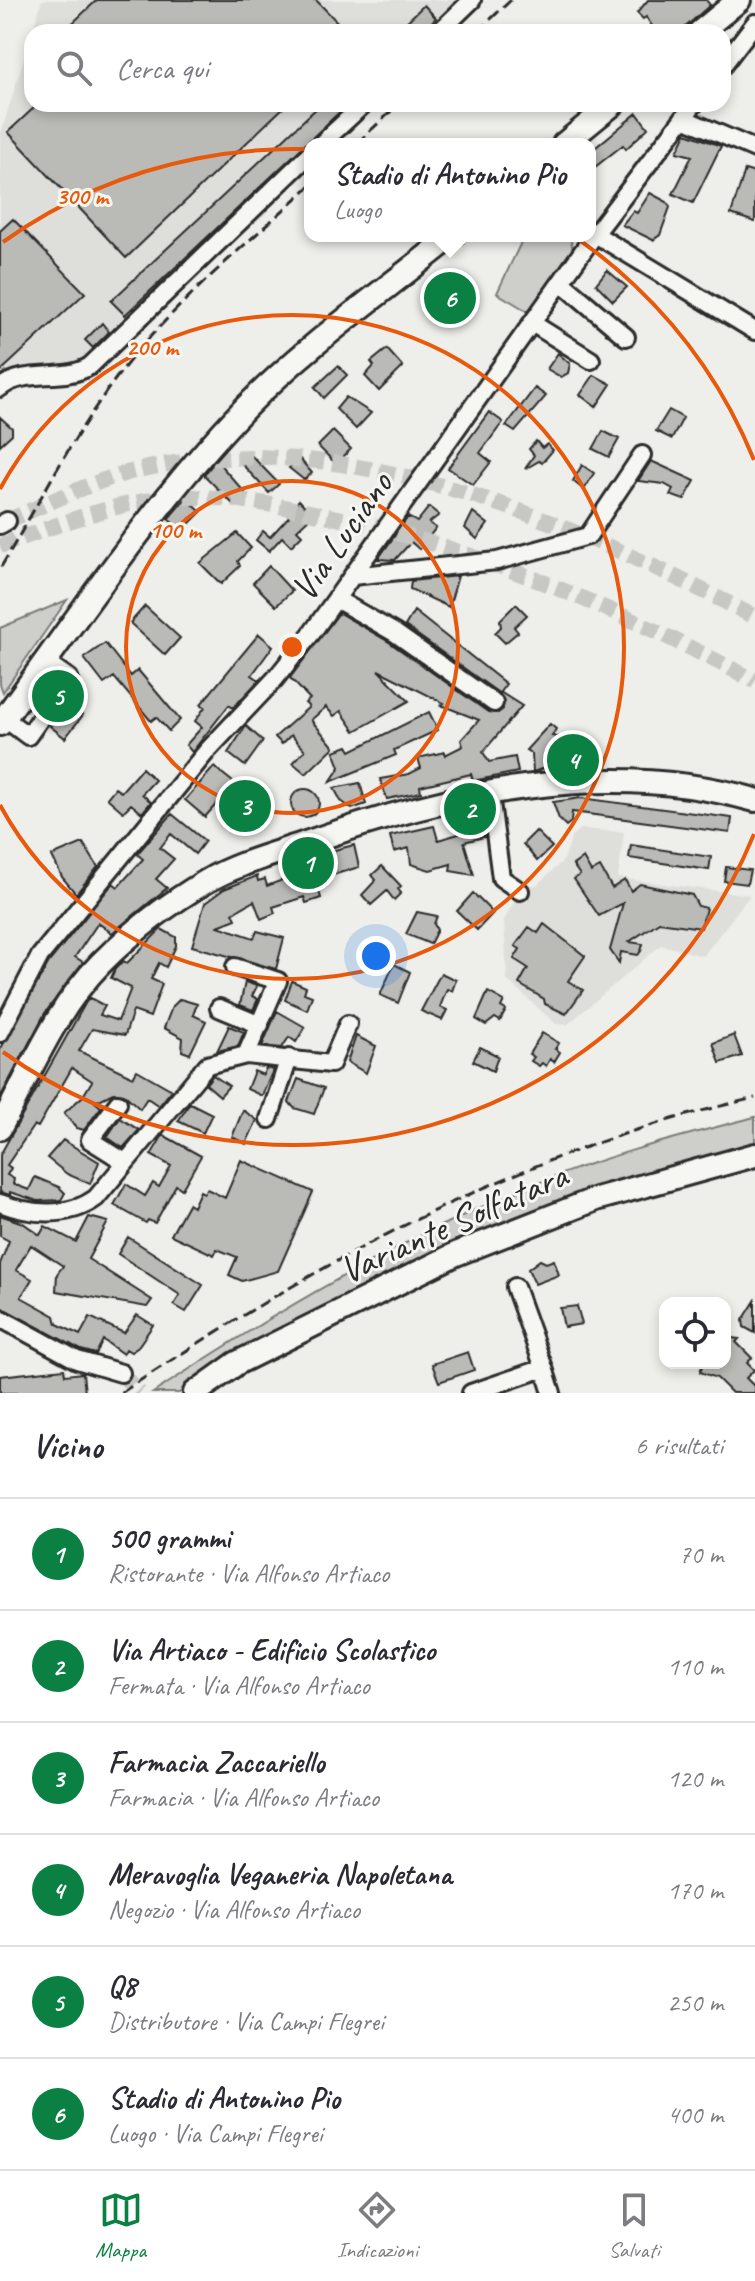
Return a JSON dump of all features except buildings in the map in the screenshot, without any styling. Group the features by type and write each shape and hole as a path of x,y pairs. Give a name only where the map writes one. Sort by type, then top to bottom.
{"main road":[{"path":"710,24 739,0"},
{"path":"571,138 603,112"},
{"path":"2,721 185,474 249,404 445,242"},
{"path":"0,1128 74,994 101,963 182,898 240,866 336,832 399,814 564,782 615,779 661,782 755,800"},
{"name":"Variante Solfatara","path":"202,1387 259,1351 456,1254 596,1199 755,1155"}],"street":[{"path":"447,24 472,0"},
{"path":"731,54 755,23"},
{"path":"327,138 355,112"},
{"name":"Via Luciano","path":"596,233 688,112"},
{"path":"683,118 755,149"},
{"path":"0,388 17,379 68,375 90,366 304,160"},
{"path":"596,235 755,331"},
{"name":"Via Luciano","path":"0,1033 40,956 207,751 275,679 336,599 589,242"},
{"path":"561,282 626,337"},
{"path":"532,323 591,360"},
{"path":"352,576 497,561 588,536 642,455"},
{"path":"336,599 395,633 494,703"},
{"path":"490,795 501,878 520,891"},
{"path":"235,967 278,981 246,1055"},
{"path":"219,1008 260,1025"},
{"path":"0,1203 69,1213 96,1198 207,1065 246,1055 331,1064 348,1024"},
{"path":"269,1119 289,1058"},
{"path":"118,1103 90,1140 125,1162"},
{"path":"703,1168 717,1173 755,1166"},
{"path":"515,1287 552,1393"},
{"path":"0,1318 77,1360 121,1373"},
{"path":"471,1393 544,1368"}],"shaded area":[{"path":"42,0 462,0 437,24 34,24"},
{"path":"24,58 24,112 345,112 317,138 304,138 304,150 82,361 37,367 6,375 0,381 0,136"},
{"path":"521,242 571,242 574,254 532,314 497,293"},
{"path":"67,600 3,692 0,684 0,628"},
{"path":"580,829 624,832 618,878 750,895 703,956 661,945 567,1025 556,1024 507,980 504,920 523,886 537,885 564,860 572,836"},
{"path":"755,1117 755,1144 617,1182 442,1249 240,1348 179,1393 153,1393 341,1277 489,1203 593,1163"}],"tunnel":[{"path":"7,521 91,485 143,469 221,458 300,459 379,471 459,491 537,517 613,548 755,617"},
{"path":"0,546 93,513 151,500 192,497 274,505 429,542 540,581 649,628 755,681"},
{"path":"121,1373 139,1393"}],"railway":[{"path":"486,24 511,0"},
{"path":"362,138 390,112"},
{"path":"1,567 67,453 121,371 182,304 304,191"},
{"path":"121,1393 272,1298 424,1216 584,1148 668,1120 755,1098"}],"place":[{"name":"Stadio di Antonino Pio","path":"450,298"},
{"name":"Q8","path":"58,696"},
{"name":"Meravoglia Veganeria Napoletana","path":"573,760"},
{"name":"Farmacia Zaccariello","path":"245,806"},
{"name":"Via Artiaco - Edificio Scolastico","path":"470,809"},
{"name":"500 grammi","path":"308,863"}]}
